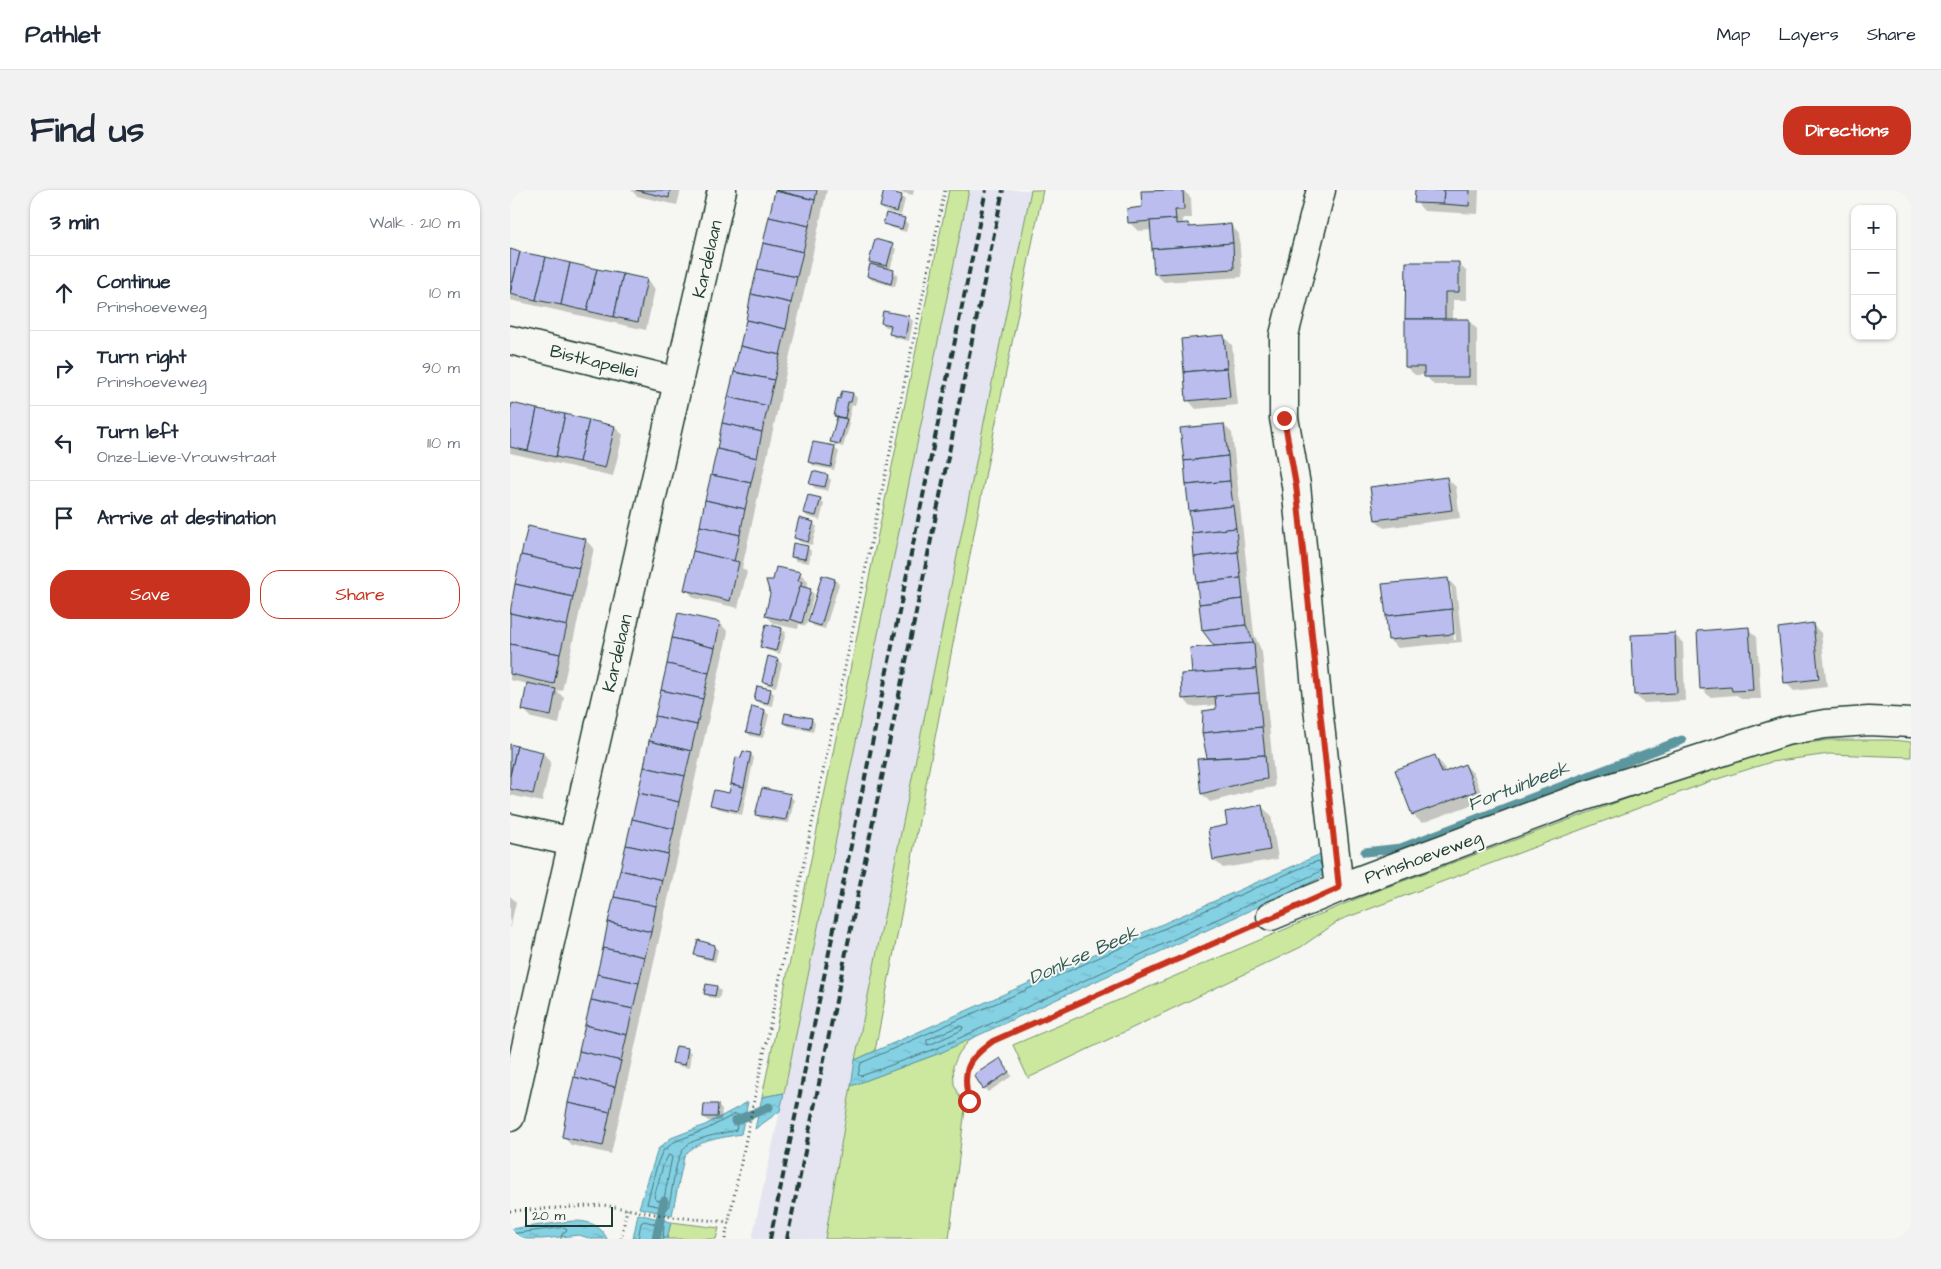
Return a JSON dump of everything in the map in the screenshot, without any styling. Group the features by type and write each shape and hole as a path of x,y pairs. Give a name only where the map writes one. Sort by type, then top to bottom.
{"street":[{"name":"Kardelaan","path":"510,1116 722,190"},
{"path":"1321,190 1284,335 1284,418 1296,485 1339,888"},
{"name":"Bistkapellei","path":"510,340 679,382"},
{"name":"Prinshoeveweg","path":"1271,916 1339,888 1585,796 1786,731 1825,724 1869,721 1911,723"},
{"path":"510,828 573,842"}],"path":[{"path":"725,1239 945,190"},
{"path":"969,1101 966,1090 966,1077 969,1063 978,1052 993,1041 1271,916"},
{"path":"510,1211 603,1205 672,1217 729,1222"},
{"path":"621,1239 627,1209"}],"shaded area":[{"path":"969,190 1031,190 855,1060 825,1239 752,1239 780,1111"}],"green space":[{"path":"949,190 969,190 784,1093 762,1097"},
{"path":"1031,190 1043,190 987,466 875,1051 855,1060"},
{"path":"1829,740 1891,740 1911,742 1911,757 1829,754 1771,762 1708,782 1340,920 1301,947 1028,1078 1013,1045 1368,894 1710,768 1773,748"},
{"path":"971,1038 959,1053 953,1066 954,1084 965,1109 949,1239 825,1239 851,1086 940,1053"},
{"path":"671,1222 719,1228 716,1239 667,1239"}],"water":[{"path":"1323,853 1328,871 1318,879 940,1053 851,1086 855,1060"},
{"path":"784,1093 780,1111 755,1129 762,1097"},
{"path":"748,1102 741,1134 701,1143 684,1157 672,1215 639,1208 658,1149 671,1138 705,1125"},
{"path":"638,1214 671,1222 667,1239 633,1239"},
{"path":"573,1221 593,1224 601,1230 607,1239 592,1239 579,1235 542,1239 510,1239 510,1229"}],"building":[{"path":"636,190 670,190 669,198"},
{"path":"775,190 817,190 815,200"},
{"path":"884,190 902,195 897,212 880,207"},
{"path":"1183,190 1184,210 1175,210 1176,219 1128,223 1127,209 1142,207 1141,191"},
{"path":"1415,190 1444,190 1443,204 1414,203"},
{"path":"1444,190 1470,190 1469,206 1443,204"},
{"path":"775,191 815,200 809,226 769,217"},
{"path":"886,213 905,218 902,229 883,224"},
{"path":"769,217 809,226 803,252 763,243"},
{"path":"1176,219 1176,224 1188,223 1189,227 1231,224 1233,243 1152,249 1150,221"},
{"path":"875,239 893,244 887,266 869,262"},
{"path":"763,243 803,252 797,277 757,269"},
{"path":"1233,243 1234,269 1154,274 1152,249"},
{"path":"510,249 520,252 510,294"},
{"path":"520,252 546,257 536,300 510,294"},
{"path":"546,257 570,263 561,305 536,300"},
{"path":"1406,262 1459,262 1459,292 1445,292 1445,319 1405,319"},
{"path":"570,263 597,269 587,311 561,305"},
{"path":"870,264 894,270 891,284 867,276"},
{"path":"597,269 623,274 614,317 587,311"},
{"path":"757,269 797,277 791,303 751,294"},
{"path":"623,274 647,279 638,322 614,317"},
{"path":"751,294 791,303 786,329 746,320"},
{"path":"883,311 909,316 905,338 889,334 891,325 881,323"},
{"path":"1405,319 1469,319 1469,377 1424,377 1424,367 1405,367"},
{"path":"746,320 786,329 780,355 740,346"},
{"path":"1224,335 1227,368 1184,372 1181,339"},
{"path":"740,346 780,355 774,380 734,372"},
{"path":"1227,368 1230,397 1186,401 1184,372"},
{"path":"734,372 774,380 768,406 728,397"},
{"path":"842,391 853,393 851,402 848,402 845,418 834,416 838,398 840,399"},
{"path":"728,397 768,406 762,432 722,423"},
{"path":"512,403 537,409 528,451 510,447 510,411"},
{"path":"537,409 565,414 556,457 528,451"},
{"path":"565,414 589,420 579,462 556,457"},
{"path":"837,417 847,419 840,444 830,442"},
{"path":"589,420 615,426 605,468 579,462"},
{"path":"722,423 762,432 757,458 717,449"},
{"path":"1224,424 1228,456 1184,461 1180,428"},
{"path":"813,442 835,446 831,467 808,462"},
{"path":"717,449 757,458 751,483 711,475"},
{"path":"1228,456 1230,481 1186,485 1184,461"},
{"path":"813,471 828,475 825,487 809,484"},
{"path":"711,475 751,483 745,509 705,500"},
{"path":"1447,477 1452,510 1375,520 1370,487"},
{"path":"1230,481 1233,506 1189,511 1186,485"},
{"path":"808,495 821,498 816,516 803,513"},
{"path":"705,500 745,509 740,535 700,526"},
{"path":"1233,506 1236,528 1192,533 1189,511"},
{"path":"799,518 814,522 808,542 794,538"},
{"path":"528,526 586,539 579,568 521,555"},
{"path":"700,526 740,535 734,561 693,551"},
{"path":"1236,528 1238,552 1194,557 1192,533"},
{"path":"793,543 808,546 805,559 791,557"},
{"path":"693,551 739,562 730,601 684,590"},
{"path":"1238,552 1241,578 1197,583 1194,557"},
{"path":"521,555 579,568 573,597 515,584"},
{"path":"776,567 801,572 798,581 802,582 789,621 765,616 770,594 766,580 773,580"},
{"path":"822,575 835,579 821,626 808,622"},
{"path":"1241,578 1243,599 1199,604 1197,583"},
{"path":"1448,578 1452,609 1386,616 1382,584"},
{"path":"515,584 573,597 567,626 510,613"},
{"path":"800,586 811,589 802,623 790,619"},
{"path":"1243,599 1246,625 1202,630 1199,604"},
{"path":"1452,609 1454,634 1388,640 1386,616"},
{"path":"510,613 567,626 560,654 510,644"},
{"path":"678,613 720,622 715,648 672,638"},
{"path":"1813,623 1819,679 1784,683 1778,628"},
{"path":"766,624 782,628 776,651 760,647"},
{"path":"1246,625 1254,643 1214,646 1202,630"},
{"path":"1749,627 1753,690 1732,691 1731,687 1700,689 1697,631"},
{"path":"1675,633 1677,693 1634,695 1631,635"},
{"path":"672,638 715,648 709,673 667,664"},
{"path":"1254,643 1256,669 1192,674 1190,648"},
{"path":"510,644 560,654 554,684 510,674"},
{"path":"768,656 778,659 772,684 762,682"},
{"path":"667,664 709,673 703,699 661,690"},
{"path":"1256,669 1259,693 1182,699 1181,674"},
{"path":"527,683 556,689 551,716 522,710"},
{"path":"757,686 771,689 768,703 754,700"},
{"path":"661,690 703,699 697,725 655,716"},
{"path":"1259,693 1262,727 1202,733 1203,711 1216,709 1215,696"},
{"path":"752,706 765,710 760,735 746,732"},
{"path":"785,713 812,718 810,728 783,723"},
{"path":"655,716 697,725 691,751 649,741"},
{"path":"1262,727 1265,755 1207,758 1202,733"},
{"path":"649,741 691,751 685,776 644,767"},
{"path":"510,744 517,746 510,776"},
{"path":"517,746 543,752 533,794 510,789 510,776"},
{"path":"743,751 751,753 744,787 731,784 736,757 741,758"},
{"path":"1265,755 1267,779 1247,782 1201,794 1197,759"},
{"path":"1435,755 1442,773 1465,764 1476,791 1412,815 1395,770"},
{"path":"644,767 685,776 679,802 638,793"},
{"path":"731,784 744,787 738,811 710,805 714,790 729,793"},
{"path":"762,788 791,794 786,820 755,815"},
{"path":"638,793 679,802 674,829 632,819"},
{"path":"1262,805 1270,850 1213,860 1208,829 1227,825 1225,812"},
{"path":"632,819 674,829 668,854 626,845"},
{"path":"626,845 668,854 662,880 620,870"},
{"path":"620,870 662,880 656,906 614,897"},
{"path":"614,897 656,906 651,932 608,922"},
{"path":"608,922 651,932 645,957 603,948"},
{"path":"698,940 715,945 712,959 694,955"},
{"path":"603,948 645,957 639,983 597,974"},
{"path":"597,974 639,983 633,1009 591,1000"},
{"path":"706,984 717,986 715,996 704,994"},
{"path":"591,1000 633,1009 627,1035 585,1025"},
{"path":"585,1025 627,1035 621,1061 579,1051"},
{"path":"676,1046 688,1048 685,1065 672,1063"},
{"path":"579,1051 621,1061 615,1087 574,1077"},
{"path":"1000,1058 1009,1072 983,1089 974,1075"},
{"path":"574,1077 615,1087 610,1112 568,1103"},
{"path":"568,1103 610,1112 603,1146 562,1137"},
{"path":"704,1104 718,1104 717,1117 703,1117"}],"waterway":[{"name":"Fortuinbeek","path":"1365,852 1401,848 1682,740"},
{"name":"Donkse Beek","path":"735,1121 769,1107"},
{"name":"Donkse Beek","path":"656,1239 664,1201"}],"railway":[{"path":"770,1239 986,190"},
{"path":"787,1239 1003,190"}],"route":[{"path":"969,1101 966,1090 969,1063 978,1052 993,1041 1271,916 1339,888 1318,708 1296,485 1284,418"}]}
